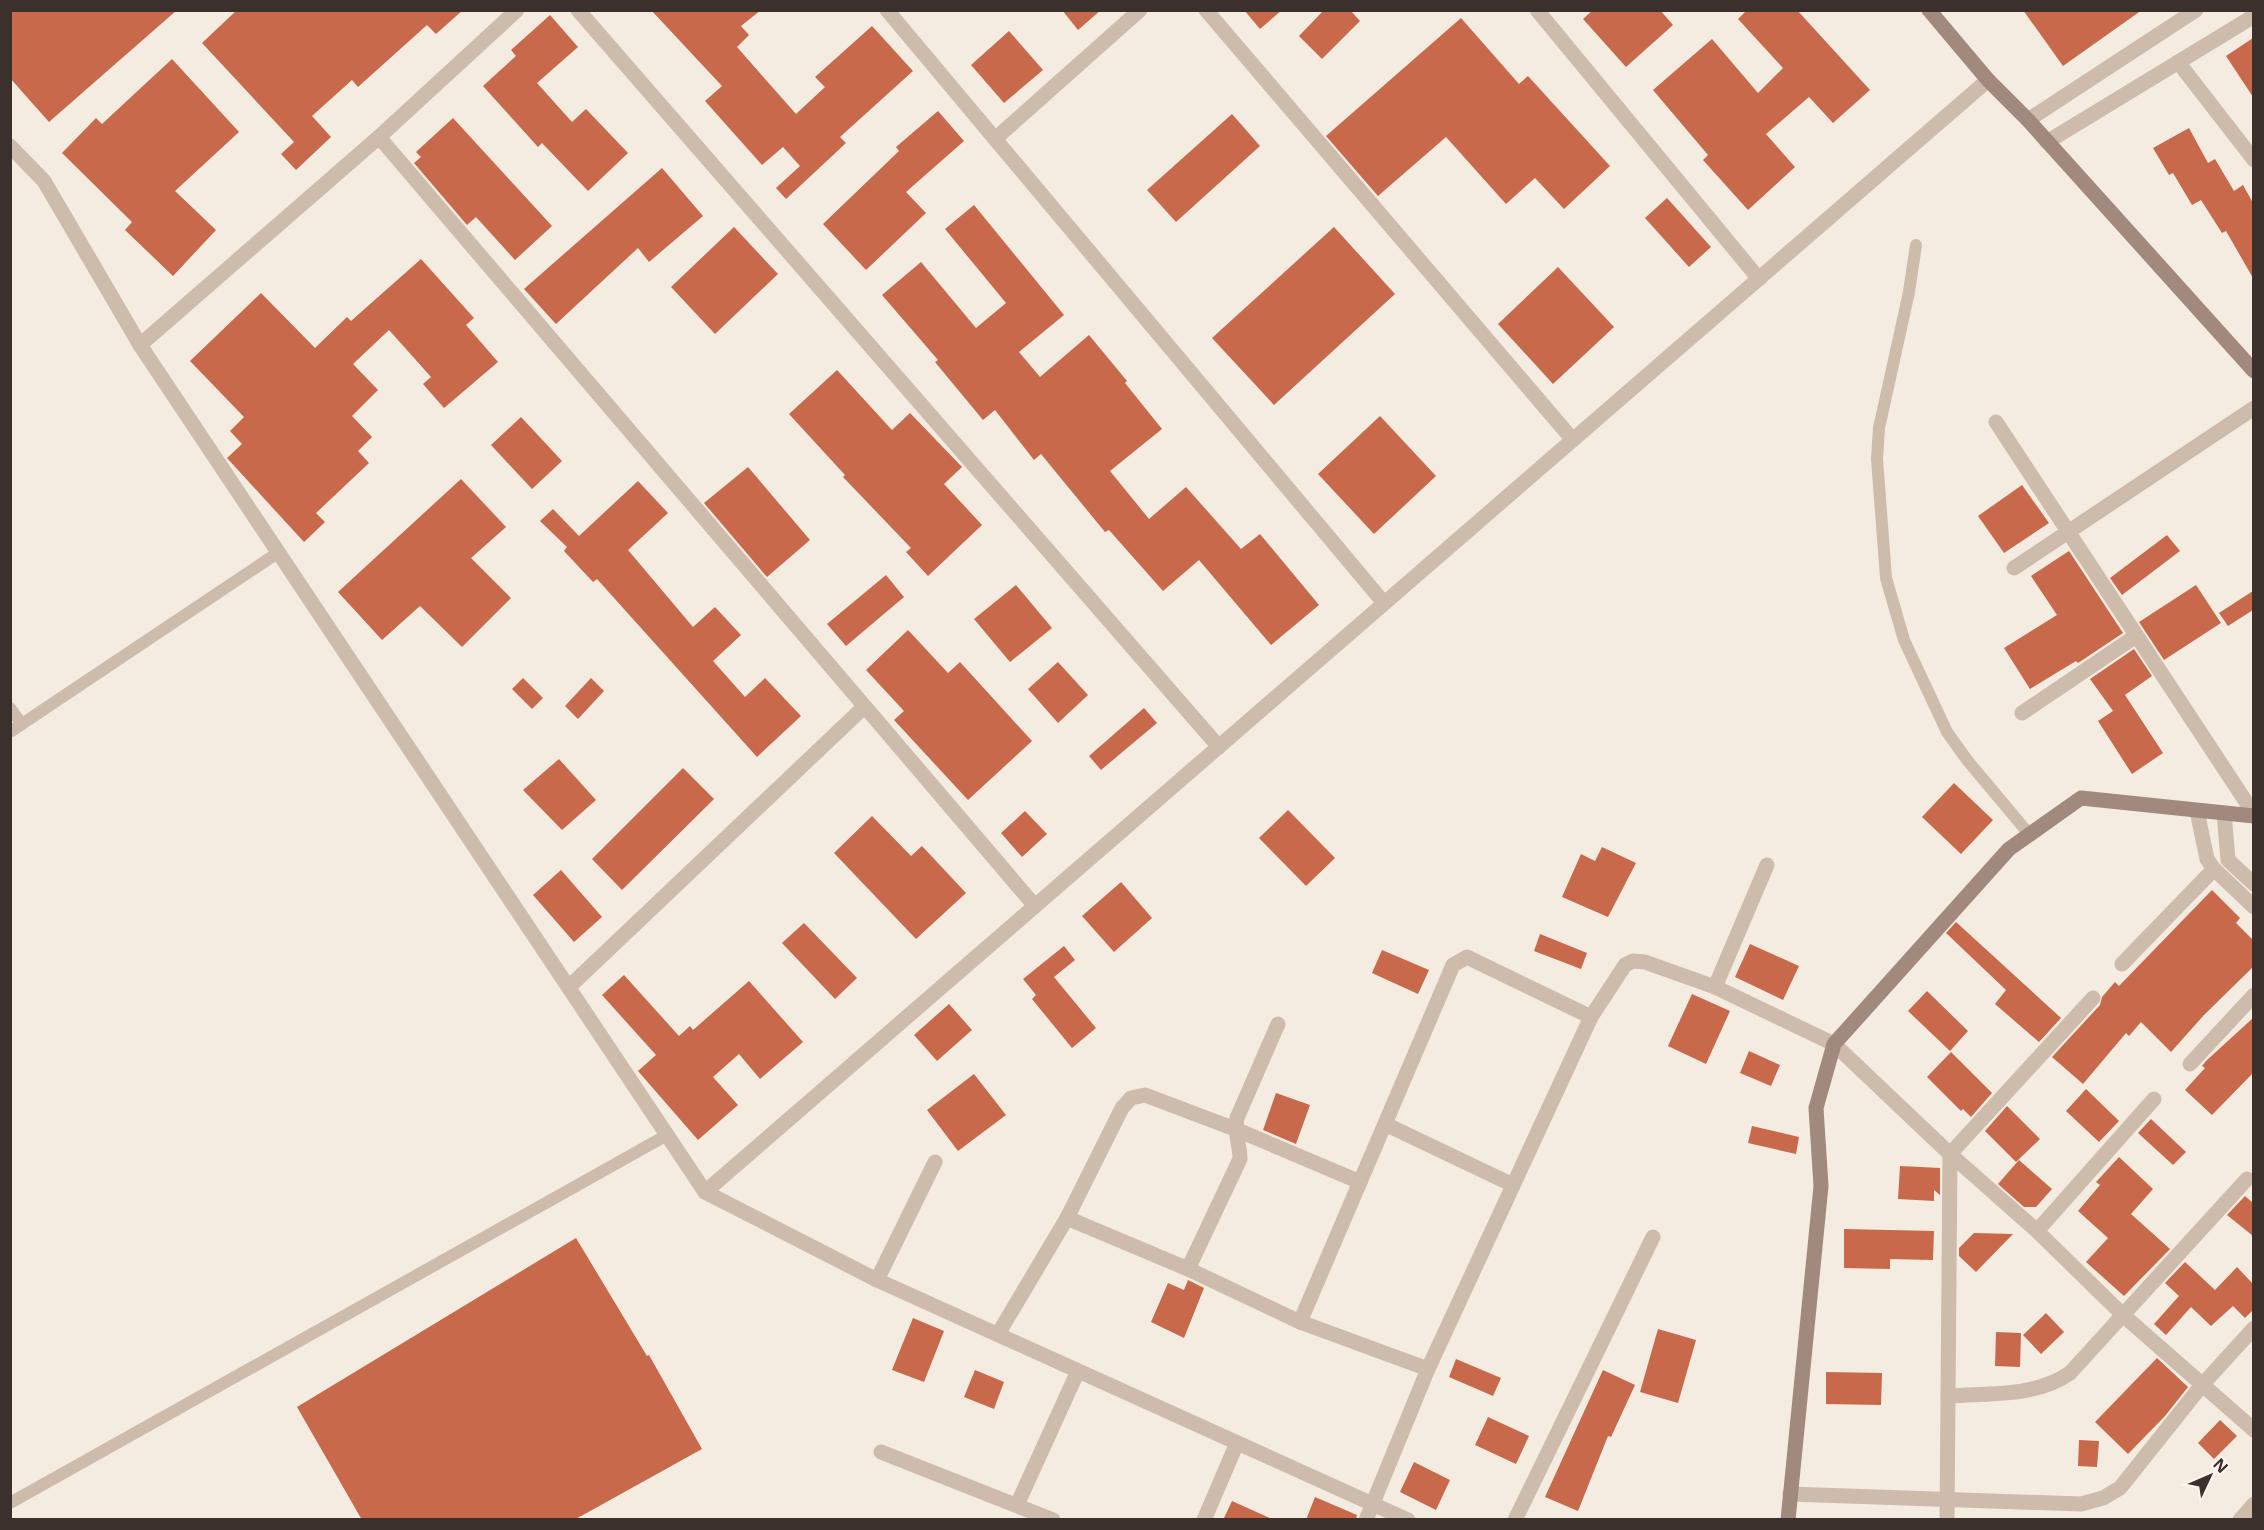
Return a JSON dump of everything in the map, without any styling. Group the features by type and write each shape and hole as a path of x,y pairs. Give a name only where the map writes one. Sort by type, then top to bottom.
{"street":[{"path":"140,345 379,138 517,10"},
{"path":"578,10 1219,747"},
{"path":"887,10 1384,603"},
{"path":"995,139 1140,10"},
{"path":"1206,10 1573,440"},
{"path":"1537,10 1759,279"},
{"path":"2028,120 2196,10"},
{"path":"1934,14 1988,80 2028,120 2253,371"},
{"path":"2047,142 2253,16"},
{"path":"2178,62 2253,160"},
{"path":"705,1192 1988,80"},
{"path":"379,138 1035,906"},
{"path":"10,146 44,181 140,345 570,986 705,1192 878,1280 1408,1520"},
{"path":"2014,568 2253,408"},
{"path":"1996,422 2253,815"},
{"path":"2022,713 2136,636"},
{"path":"570,986 864,706"},
{"path":"1788,1520 1821,1186 1816,1108 1834,1044 2009,849 2081,798 2253,815"},
{"path":"2197,811 2207,859 2214,869 2253,907"},
{"path":"2224,813 2228,860 2253,884"},
{"path":"1715,987 1767,865"},
{"path":"2122,964 2214,869"},
{"path":"1300,1322 1453,965 1460,958 1467,957 1591,1017"},
{"path":"1366,1520 1428,1369 1591,1017 1625,965 1633,961 1645,962 1715,987 1834,1044 1950,1154 2037,1231 2123,1315 2253,1431"},
{"path":"2190,1064 2253,995"},
{"path":"1947,1520 1950,1154 2093,998"},
{"path":"1188,1269 1240,1159 1240,1146 1235,1129 1237,1118 1278,1024"},
{"path":"998,1334 1067,1218 1122,1108 1131,1098 1144,1095 1235,1129 1360,1182"},
{"path":"2037,1231 2154,1099"},
{"path":"1385,1124 1514,1185"},
{"path":"878,1280 935,1162"},
{"path":"1948,1396 2039,1389 2056,1383 2070,1373 2247,1179"},
{"path":"1067,1218 1188,1269 1300,1322 1428,1369"},
{"path":"1515,1520 1653,1237"},
{"path":"1790,1494 2081,1504 2103,1498 2120,1488 2202,1385 2253,1328"},
{"path":"1017,1505 1078,1371"},
{"path":"1204,1520 1237,1443"},
{"path":"881,1452 1053,1520"},
{"path":"2240,1520 2253,1504"}],"lane":[{"path":"1916,245 1909,292 1879,428 1877,459 1886,578 1904,640 1947,732 1966,760 2029,834"},
{"path":"10,732 279,552"},
{"path":"10,708 22,724"},
{"path":"10,1503 667,1135"}],"building":[{"path":"10,10 177,10 49,122 10,78"},
{"path":"237,10 463,10 436,34 427,25 358,87 352,80 312,116 331,137 296,170 281,154 294,142 202,43"},
{"path":"651,10 761,10 741,26 749,35 737,47 796,114 825,87 815,77 872,26 913,71 840,137 846,143 786,199 776,188 800,166 783,147 762,165 705,101 722,86"},
{"path":"1062,10 1101,10 1078,30"},
{"path":"1244,10 1282,10 1260,29"},
{"path":"1324,10 1350,10 1360,21 1322,59 1299,36"},
{"path":"1593,10 1660,10 1673,25 1626,67 1583,19"},
{"path":"1747,10 1797,10 1870,90 1833,123 1809,97 1766,134 1795,167 1748,210 1703,160 1708,155 1653,90 1712,39 1758,93 1783,68 1738,19"},
{"path":"2023,10 2142,10 2063,66"},
{"path":"550,15 578,47 537,83 572,122 586,109 628,153 588,191 542,143 538,147 483,86 516,56 511,50"},
{"path":"1461,18 1519,84 1528,76 1610,166 1564,209 1535,178 1506,204 1446,137 1378,196 1326,136"},
{"path":"1009,31 1043,70 1004,103 971,65"},
{"path":"2253,38 2253,97 2226,56"},
{"path":"172,59 239,132 175,191 216,230 173,276 125,230 132,222 62,153 96,118 102,124"},
{"path":"938,111 964,141 906,192 926,213 866,270 823,224 899,151 896,147"},
{"path":"1232,114 1260,146 1176,222 1147,190"},
{"path":"453,118 552,226 515,260 476,217 467,225 414,163 421,157 416,152"},
{"path":"2189,128 2208,163 2215,159 2234,191 2243,185 2253,203 2253,278 2226,231 2222,233 2201,200 2192,205 2173,173 2169,175 2153,148"},
{"path":"662,168 703,216 649,262 638,248 556,324 524,289"},
{"path":"1667,198 1711,247 1689,267 1645,218"},
{"path":"974,205 1064,315 1019,352 1040,377 1089,335 1162,429 1110,471 1149,519 1186,487 1241,549 1260,534 1319,605 1271,645 1199,560 1163,591 1109,530 1105,532 1041,454 1034,460 995,410 983,420 935,362 938,360 882,295 921,262 976,328 1006,303 945,229"},
{"path":"734,227 778,274 715,334 671,287"},
{"path":"1334,227 1395,294 1274,405 1212,338"},
{"path":"421,259 474,318 466,325 498,362 444,408 423,384 431,377 389,330 353,364 378,390 352,416 372,437 358,451 369,463 316,513 325,522 304,542 227,458 242,444 230,431 244,417 190,361 261,293 315,348 347,317 351,321"},
{"path":"1558,267 1614,327 1553,384 1498,324"},
{"path":"837,370 892,430 910,413 962,467 944,484 982,525 928,576 906,552 911,548 843,477 845,475 789,414"},
{"path":"1380,416 1436,476 1374,534 1318,474"},
{"path":"521,417 562,461 532,489 491,445"},
{"path":"748,467 810,540 767,577 704,503"},
{"path":"461,479 506,527 471,558 511,598 462,647 420,606 382,640 338,592"},
{"path":"638,481 668,513 628,550 693,627 715,607 741,635 713,661 745,697 765,678 801,716 757,757 597,579 593,582 564,551 567,547 540,521 553,509 579,536"},
{"path":"2022,485 2049,523 2004,553 1978,516"},
{"path":"2167,535 2180,551 2122,595 2110,578"},
{"path":"2069,551 2123,633 2078,663 2076,661 2030,689 2004,648 2057,615 2031,576"},
{"path":"886,575 904,597 846,646 827,624"},
{"path":"1016,585 1052,628 1010,662 974,619"},
{"path":"2196,585 2221,623 2164,660 2139,622"},
{"path":"2253,591 2253,610 2228,626 2219,613"},
{"path":"908,630 948,673 960,662 1032,741 968,800 894,720 904,711 866,670"},
{"path":"2134,649 2152,676 2125,695 2163,753 2132,774 2098,721 2113,711 2090,679"},
{"path":"1058,662 1088,695 1058,723 1028,689"},
{"path":"523,678 543,698 532,709 512,689"},
{"path":"591,678 604,691 578,719 565,706"},
{"path":"1144,708 1157,723 1101,770 1089,756"},
{"path":"559,759 596,800 562,830 523,790"},
{"path":"683,768 714,799 622,890 592,859"},
{"path":"1954,783 1993,820 1961,854 1922,817"},
{"path":"1288,810 1335,858 1306,886 1259,838"},
{"path":"1025,811 1047,834 1022,857 1001,833"},
{"path":"872,816 911,856 922,846 966,893 916,939 834,853"},
{"path":"1602,847 1636,863 1608,917 1562,897 1581,854 1595,861"},
{"path":"561,870 602,917 574,942 533,895"},
{"path":"1121,882 1152,918 1114,952 1082,916"},
{"path":"2212,890 2240,918 2236,923 2253,940 2253,967 2204,1015 2171,1052 2141,1022 2129,1036 2126,1033 2083,1084 2052,1057 2100,1005 2102,997 2115,982 2119,986"},
{"path":"1956,922 2061,1018 2039,1042 1995,1004 2006,990 1946,933"},
{"path":"804,923 857,978 835,999 782,943"},
{"path":"1540,934 1587,953 1581,969 1534,951"},
{"path":"1750,944 1799,966 1783,1000 1735,977"},
{"path":"1064,946 1075,960 1054,977 1096,1028 1072,1048 1032,999 1036,995 1023,979"},
{"path":"1382,950 1429,970 1418,994 1372,973"},
{"path":"624,975 679,1036 690,1026 693,1030 749,981 803,1042 760,1079 739,1054 713,1077 738,1105 698,1140 638,1071 656,1055 602,995"},
{"path":"1927,991 1968,1031 1950,1051 1908,1011"},
{"path":"1692,994 1730,1011 1706,1064 1668,1046"},
{"path":"949,1004 972,1030 937,1061 914,1035"},
{"path":"2253,1018 2253,1073 2212,1115 2185,1090 2205,1068 2202,1066 2206,1061"},
{"path":"1749,1051 1780,1065 1771,1086 1740,1073"},
{"path":"1951,1052 1992,1093 1971,1117 1963,1109 1961,1111 1927,1077"},
{"path":"974,1074 1006,1115 958,1151 927,1110"},
{"path":"2086,1089 2119,1121 2099,1142 2066,1111"},
{"path":"1276,1093 1310,1105 1296,1144 1263,1130"},
{"path":"2007,1106 2040,1139 2016,1162 1985,1131"},
{"path":"2151,1119 2186,1152 2173,1165 2138,1133"},
{"path":"1752,1126 1799,1137 1796,1154 1748,1143"},
{"path":"2119,1157 2153,1189 2131,1214 2170,1249 2124,1296 2086,1262 2108,1238 2078,1211 2100,1185 2096,1182"},
{"path":"2019,1160 2052,1189 2036,1207 2024,1207 1998,1184"},
{"path":"1900,1166 1940,1168 1940,1195 1934,1190 1934,1201 1898,1199"},
{"path":"2245,1196 2253,1203 2253,1236 2227,1215"},
{"path":"1844,1229 1934,1231 1933,1260 1890,1259 1890,1269 1844,1268"},
{"path":"1974,1233 2013,1234 1976,1272 1959,1256 1959,1248"},
{"path":"576,1238 647,1356 649,1355 702,1449 574,1520 362,1520 297,1407"},
{"path":"2185,1262 2215,1290 2237,1267 2253,1284 2253,1310 2245,1318 2233,1306 2211,1326 2191,1307 2166,1335 2154,1324 2179,1296 2165,1283"},
{"path":"1188,1280 1204,1288 1184,1338 1151,1322 1168,1283 1184,1290"},
{"path":"2046,1313 2064,1332 2041,1354 2023,1335"},
{"path":"913,1318 944,1331 924,1382 892,1370"},
{"path":"1658,1329 1696,1340 1678,1403 1640,1392"},
{"path":"1996,1332 2021,1333 2020,1367 1995,1366"},
{"path":"2157,1358 2188,1387 2165,1416 2128,1454 2095,1422"},
{"path":"1456,1359 1501,1378 1493,1396 1449,1377"},
{"path":"975,1370 1004,1382 994,1409 964,1397"},
{"path":"1603,1370 1635,1385 1611,1437 1608,1436 1578,1511 1545,1497"},
{"path":"1826,1372 1882,1373 1881,1405 1826,1404"},
{"path":"1488,1417 1529,1436 1516,1464 1475,1445"},
{"path":"2220,1420 2237,1436 2214,1459 2198,1443"},
{"path":"2079,1440 2099,1441 2097,1467 2078,1466"},
{"path":"1414,1462 1450,1480 1436,1510 1400,1492"},
{"path":"1315,1497 1357,1515 1356,1520 1306,1520"},
{"path":"1232,1501 1274,1520 1223,1520"}]}
